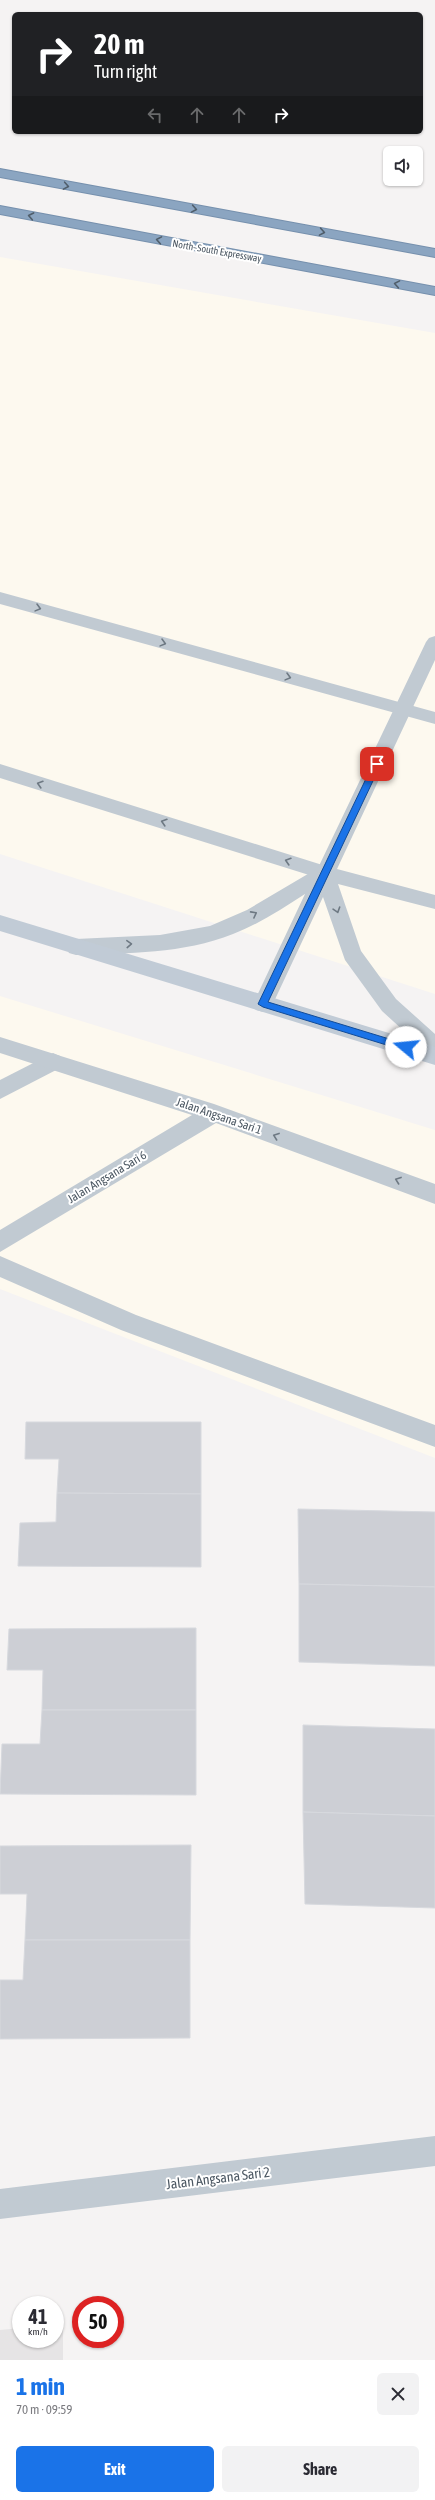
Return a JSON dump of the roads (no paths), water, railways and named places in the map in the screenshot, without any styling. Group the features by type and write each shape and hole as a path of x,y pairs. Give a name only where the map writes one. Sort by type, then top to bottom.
{"highway":[{"path":"0,173 435,253"},
{"name":"North–South Expressway","path":"0,210 435,291"}],"main road":[{"path":"0,923 435,1056"}],"street":[{"path":"0,598 435,718"},
{"path":"263,1004 435,642"},
{"path":"0,771 325,873 435,902"},
{"path":"76,947 167,943 210,934 266,907 325,873"},
{"path":"325,873 355,959 389,1005 435,1047"},
{"name":"Jalan Angsana Sari 1","path":"0,1046 214,1113 435,1194"},
{"path":"0,1090 53,1062"},
{"name":"Jalan Angsana Sari 6","path":"0,1242 214,1113"},
{"path":"0,1266 129,1323 435,1436"},
{"name":"Jalan Angsana Sari 2","path":"0,2204 435,2151"}]}
